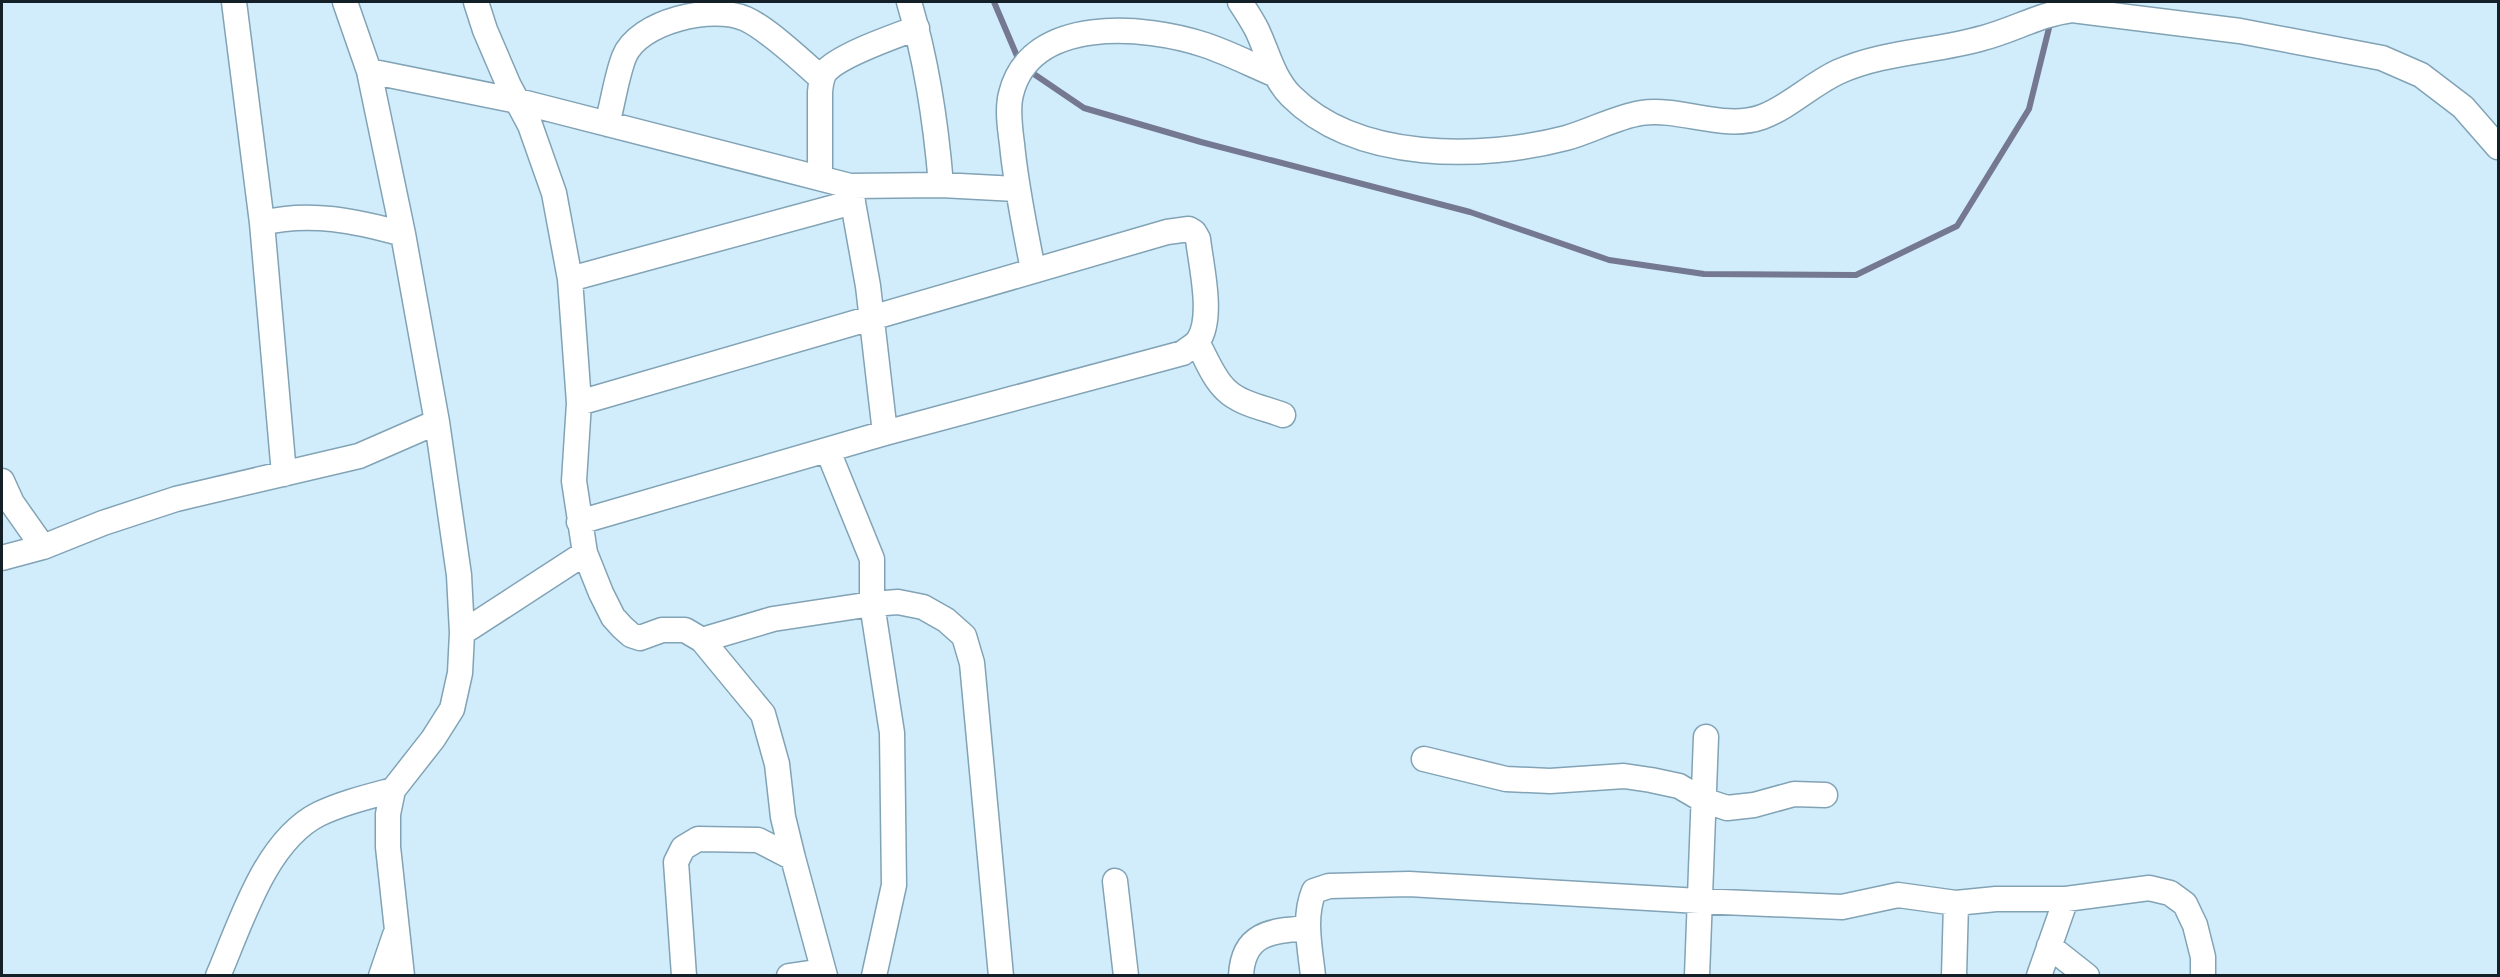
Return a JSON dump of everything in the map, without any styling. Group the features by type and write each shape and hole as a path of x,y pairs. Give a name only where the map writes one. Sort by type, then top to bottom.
{"street":[{"path":"234,2 262,224 284,474"},
{"path":"345,2 369,71 403,234 437,422 459,575 462,633 460,673 452,709 433,739 393,790 388,814 388,847 402,975"},
{"path":"476,2 485,30 530,125 554,193 570,279 579,404 574,481 585,553 614,617 631,635 640,638 662,630 685,630 702,640 763,714 777,764 783,817 824,973 789,975"},
{"path":"909,2 917,28 934,111 941,185"},
{"path":"1240,2 1256,28 1276,75 1290,95 1309,110 1336,127 1372,142 1434,152 1531,145 1567,138 1639,113 1658,111 1742,121 1762,117 1835,73 1864,61 1984,38 2053,13 2072,10 2240,31 2382,58 2421,75 2463,107 2499,147"},
{"path":"607,124 625,56 641,36 685,9 747,19 822,79"},
{"path":"820,178 822,79 827,70 876,43 917,28"},
{"path":"1034,270 1016,189 1010,128 1010,96 1018,74 1037,53 1062,40 1084,33 1117,31 1167,35 1205,45 1276,75"},
{"path":"369,71 518,101 820,178 852,194"},
{"path":"570,279 852,194 941,185 1016,189"},
{"path":"852,194 861,241 885,433"},
{"path":"262,224 285,218 312,217 365,224 403,234"},
{"path":"579,404 1181,228 1194,232 1198,239 1205,298 1204,324 1197,342 1183,353 885,433 579,522"},
{"path":"1197,342 1214,374 1226,390 1236,397 1283,415"},
{"path":"2,558 43,547 142,509 204,492 359,456 437,422"},
{"path":"828,451 872,559 872,604 892,734 894,885 874,975"},
{"path":"2,481 12,503 43,547"},
{"path":"462,633 585,553"},
{"path":"702,640 773,619 898,602 923,607 946,620 964,636 972,663 1001,975"},
{"path":"1697,975 1706,737"},
{"path":"1424,759 1506,779 1550,781 1624,776 1642,778 1679,786 1703,800 1727,808 1754,805 1794,794 1825,795"},
{"path":"219,975 253,896 272,860 291,834 316,815 347,802 393,790"},
{"path":"684,975 676,862 683,848 698,839 758,840 793,858"},
{"path":"1115,881 1126,975"},
{"path":"1313,975 1308,928 1309,904 1314,891 1329,886 1409,884 1842,907 1898,895 1956,903 1996,899 2066,898 2150,888 2170,893 2185,904 2195,925 2203,957 2203,975"},
{"path":"2039,975 2066,898"},
{"path":"1954,975 1956,903"},
{"path":"1241,975 1244,954 1253,940 1286,930 1308,928"},
{"path":"381,975 397,930"},
{"path":"2049,946 2087,975"}],"waterway":[{"path":"994,2 1020,63"},
{"path":"1028,70 1084,108 1201,142 1470,212 1609,260 1704,274 1856,275 1957,226 2029,109 2051,20"}]}
